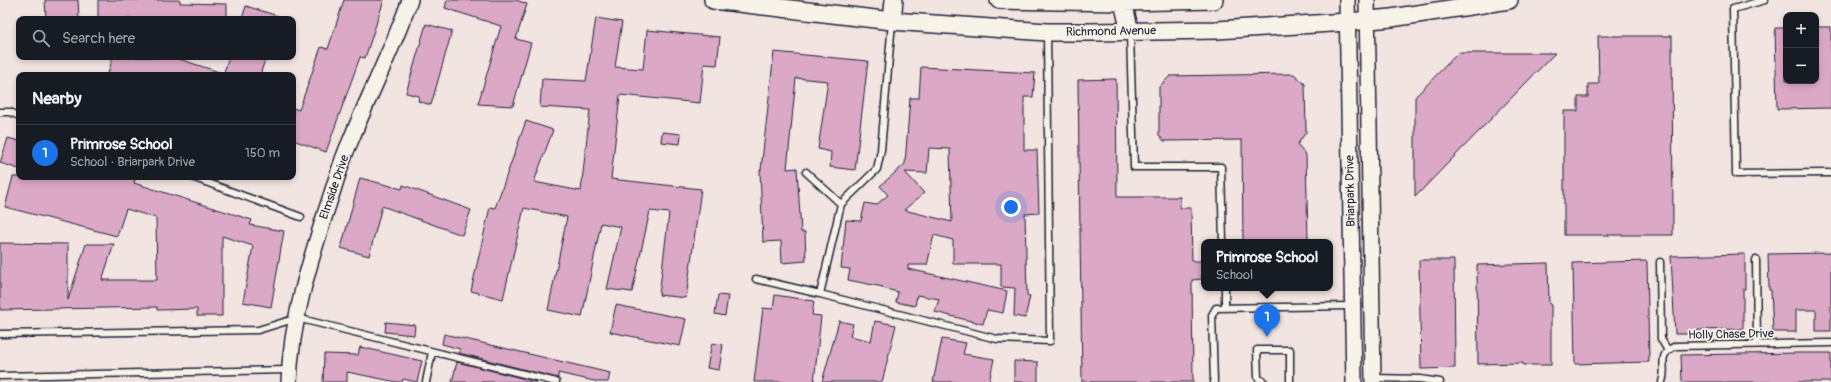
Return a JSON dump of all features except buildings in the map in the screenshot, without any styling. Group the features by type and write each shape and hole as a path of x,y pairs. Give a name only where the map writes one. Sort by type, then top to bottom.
{"main road":[{"name":"Richmond Avenue","path":"713,0 892,21 1047,32 1217,30 1348,22 1509,0"},
{"path":"892,21 894,0"},
{"path":"999,0 1123,2 1214,0"},
{"path":"1123,2 1130,32"}],"street":[{"name":"Elmside Drive","path":"290,376 291,348 305,276 349,144 410,0"},
{"name":"Briarpark Drive","path":"1347,0 1354,382"},
{"name":"Briarpark Drive","path":"1367,0 1373,380"}],"lane":[{"path":"1765,0 1733,8 1736,174 1831,173"},
{"path":"820,294 841,204 877,169 881,150 892,21"},
{"path":"756,279 997,339 1050,341 1047,32"},
{"path":"1130,32 1134,167 1221,167 1223,239"},
{"path":"0,112 10,112 16,115"},
{"path":"806,172 841,204"},
{"path":"200,180 301,217"},
{"path":"1756,260 1757,344"},
{"path":"1660,262 1661,340 1667,349 1663,354 1662,382"},
{"path":"1225,291 1226,308"},
{"path":"1214,382 1212,315 1216,308 1352,306"},
{"path":"0,334 258,330 297,318 556,382"},
{"name":"Holly Chase Drive","path":"1667,349 1676,346 1831,343"},
{"path":"1264,382 1258,378 1257,350 1290,350 1290,382"},
{"path":"426,382 432,352"},
{"path":"0,376 290,376"},
{"path":"1373,380 1423,379 1440,382"}],"place":[{"name":"Primrose School","path":"1267,337"}]}
